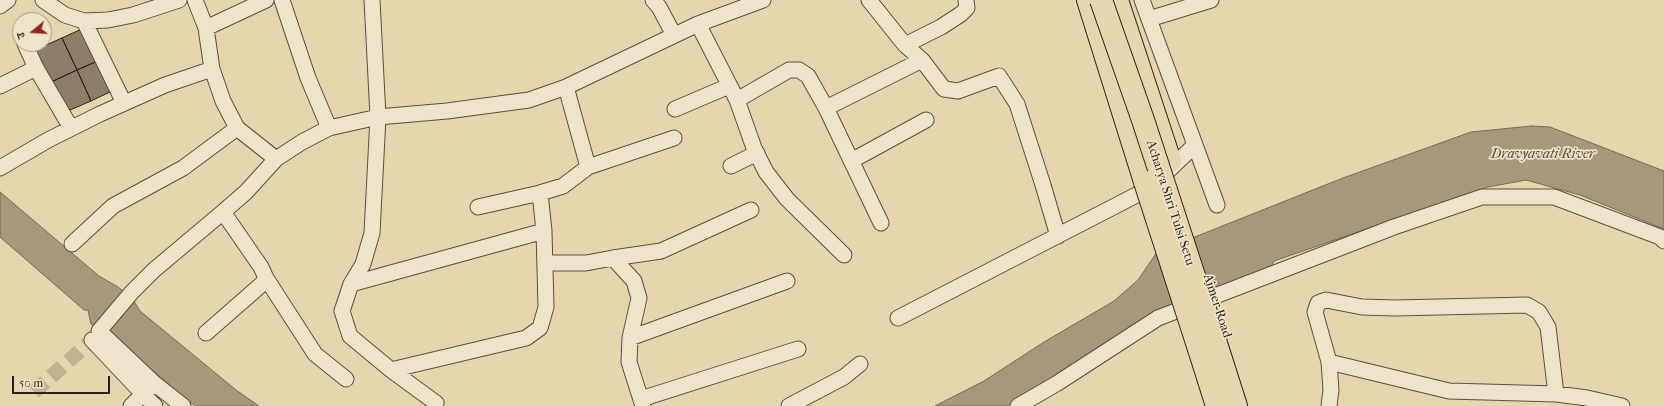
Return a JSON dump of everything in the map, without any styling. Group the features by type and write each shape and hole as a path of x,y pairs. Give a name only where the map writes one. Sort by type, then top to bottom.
{"highway":[{"path":"1088,0 1145,182 1218,406"},
{"name":"Acharya Shri Tulsi Setu","path":"1101,0 1143,120 1236,406"},
{"name":"Ajmer Road","path":"1117,0 1249,406"}],"street":[{"path":"0,6 8,0"},
{"path":"44,0 65,15 84,21 121,18 179,0"},
{"path":"195,0 206,28 212,69 223,101 237,128 276,158"},
{"path":"206,28 266,0"},
{"path":"282,0 308,78 329,128"},
{"path":"372,0 378,116 372,233 363,264 351,284 342,311 350,336 391,370 438,405"},
{"path":"653,0 659,7 674,35"},
{"path":"95,336 132,292 160,265 246,192 276,158 329,128 378,116 411,114 529,100 566,87 698,24 763,0"},
{"path":"869,0 905,45 922,60 944,89 958,91 999,76 1017,104 1044,185 1058,236"},
{"path":"905,45 941,27 961,14 967,8 966,0"},
{"path":"1142,0 1217,206"},
{"path":"1149,19 1211,0"},
{"path":"84,21 124,103"},
{"path":"698,24 737,100 757,153 766,172 787,199 844,255"},
{"path":"29,52 36,68 71,128"},
{"path":"826,108 922,60"},
{"path":"0,86 36,68"},
{"path":"0,168 71,128 124,103 165,85 212,69"},
{"path":"737,100 789,70 799,70 808,76 826,108 881,223"},
{"path":"675,108 729,86"},
{"path":"566,87 588,167"},
{"path":"851,161 926,120"},
{"path":"72,244 113,206 183,168 237,128"},
{"path":"478,207 540,193 563,186 588,167 674,138"},
{"path":"898,318 1150,188 1195,145"},
{"path":"731,166 757,153"},
{"path":"391,370 526,338 540,328 546,307 546,263 540,193"},
{"path":"1018,406 1056,384 1158,318 1394,227 1482,197 1554,197 1660,237 1664,241"},
{"path":"546,263 586,263 661,251 751,210"},
{"path":"223,212 261,267 266,278 315,354 346,379"},
{"path":"351,284 544,231"},
{"path":"613,258 634,281 639,298 630,338 629,362 642,402 798,348"},
{"path":"206,333 262,284 266,278"},
{"path":"630,338 787,281"},
{"path":"1329,406 1329,362 1315,312 1318,303 1326,300 1362,307 1527,305 1539,312 1548,327 1556,394"},
{"path":"95,336 183,406"},
{"path":"95,336 143,394 155,406"},
{"path":"1329,362 1449,391 1556,394 1587,398 1622,406"},
{"path":"789,406 844,377 860,364"},
{"path":"131,406 155,384"}],"water":[{"name":"Dravyavati River","path":"1532,126 1550,127 1664,171 1664,229 1580,195 1526,180 1488,187 1274,261 1271,267 1232,282 1007,406 935,406 984,381 1044,342 1114,301 1138,280 1157,252 1343,178 1471,132"},
{"path":"0,192 99,276 118,287 132,298 140,311 236,390 259,406 195,406 111,336 91,324 88,310 84,310 0,237"}],"building":[{"path":"86,27 100,60 77,70 62,38"},
{"path":"62,38 77,70 49,83 36,52 52,52 52,42"},
{"path":"100,60 114,90 91,101 77,70"},
{"path":"77,70 91,101 63,113 49,83"}],"tunnel":[{"path":"34,392 92,340 99,331"}]}
